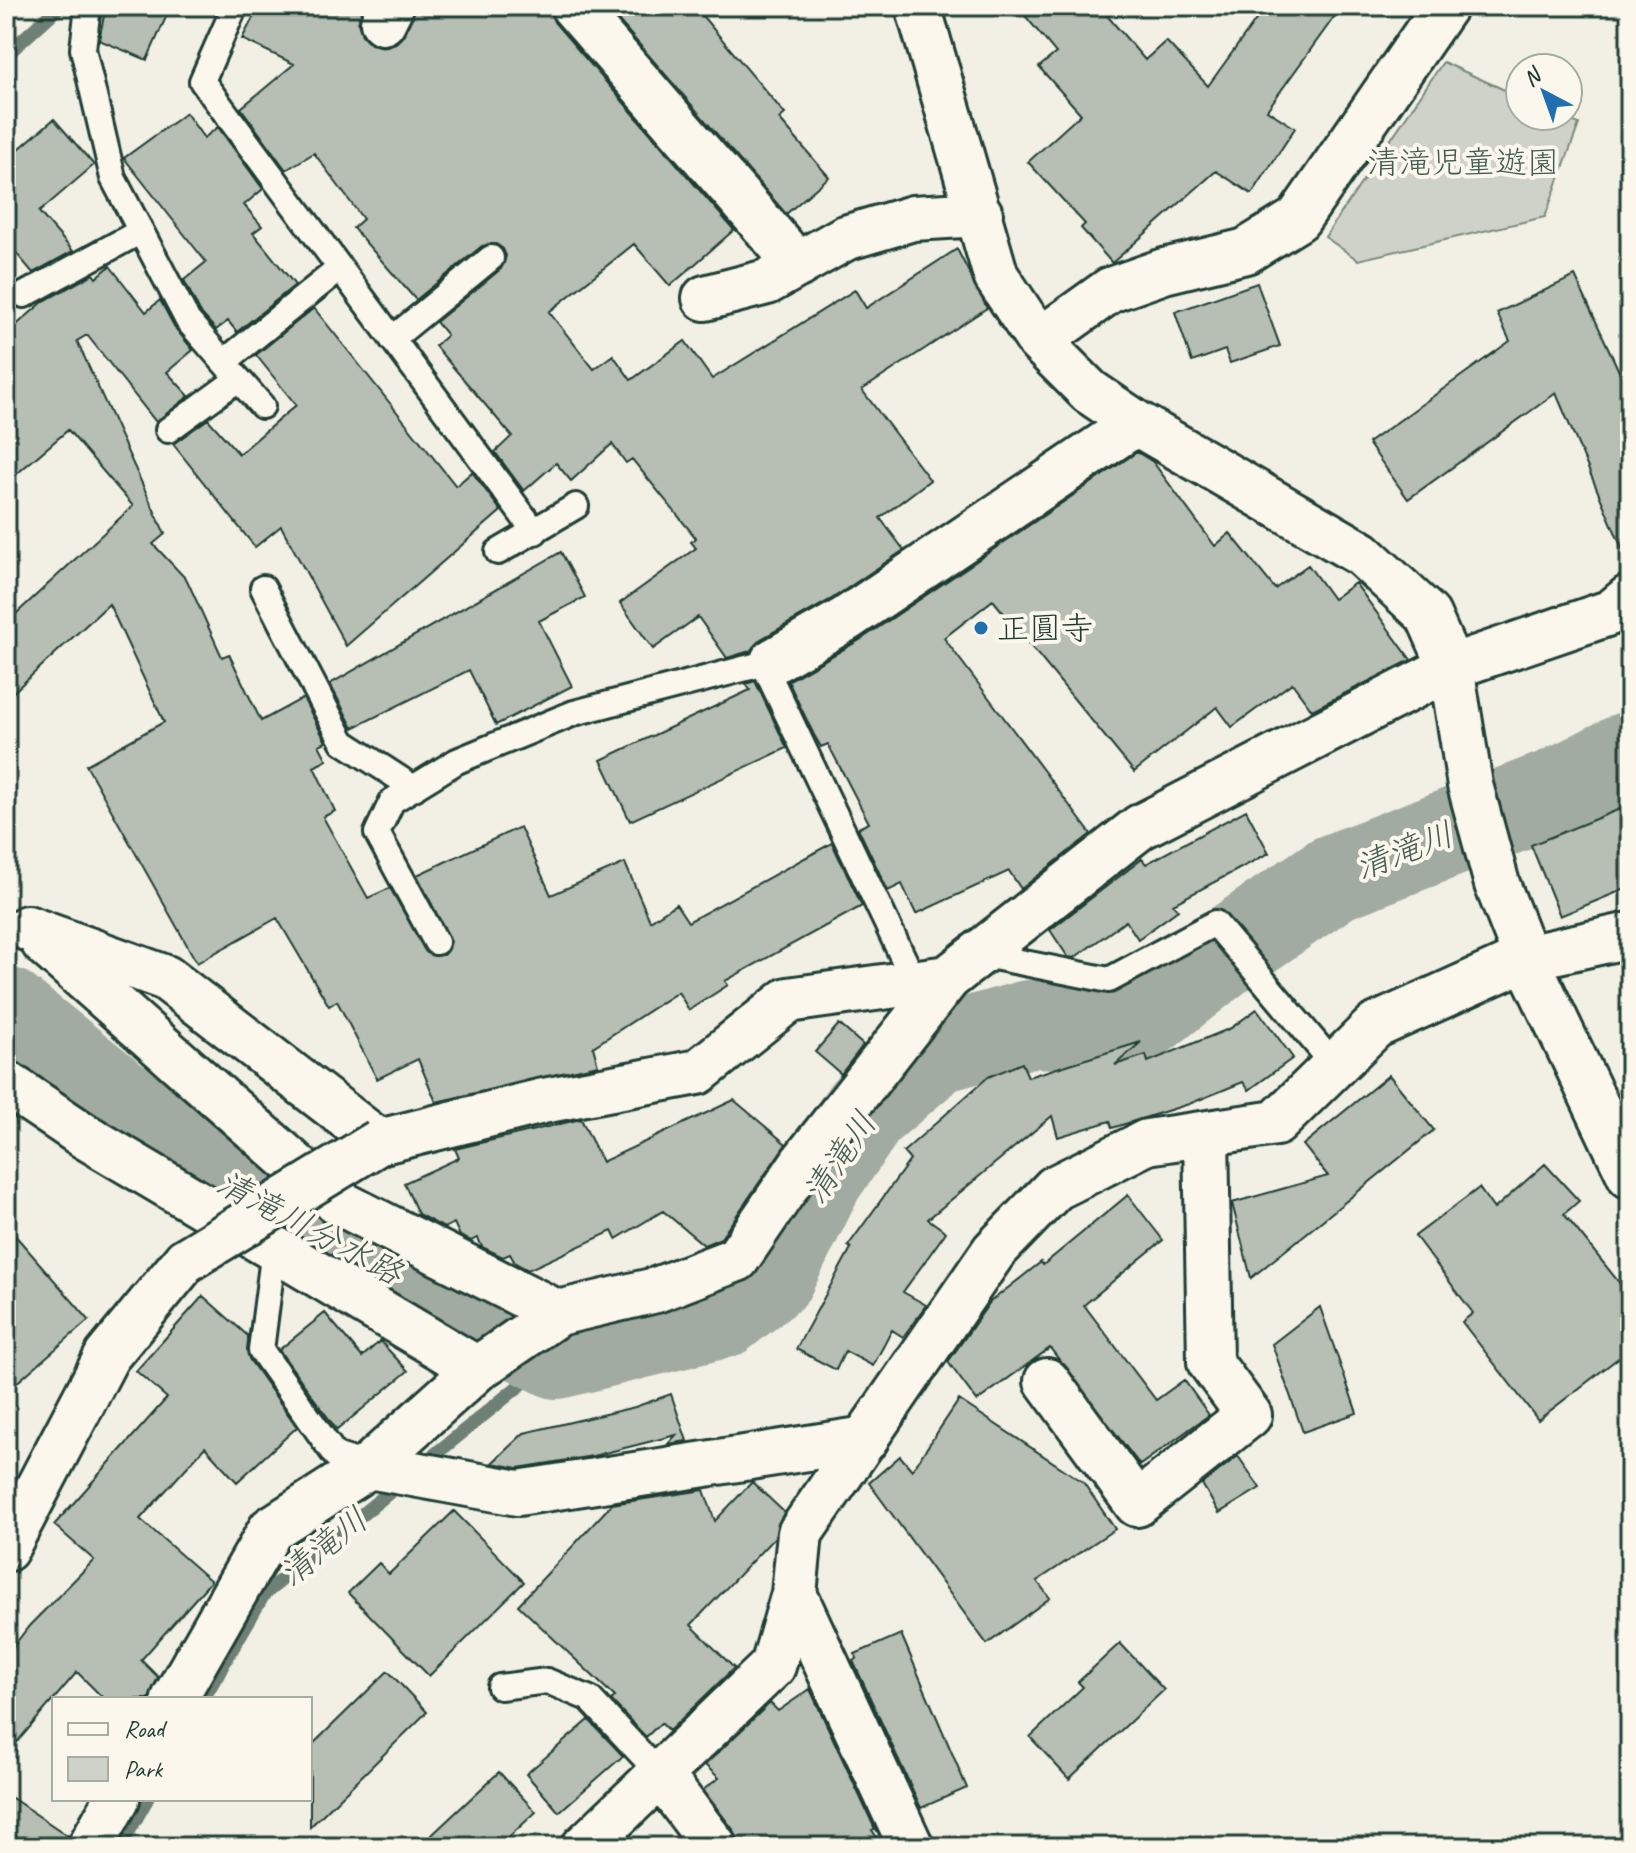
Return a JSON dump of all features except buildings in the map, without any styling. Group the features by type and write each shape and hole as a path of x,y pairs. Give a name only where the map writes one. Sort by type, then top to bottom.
{"street":[{"path":"573,6 798,265"},
{"path":"918,6 996,276 1039,341 1090,392 1136,423 1362,554 1428,615 1451,667 1470,785 1497,884 1526,958 1630,1176"},
{"path":"1039,341 1110,290 1164,271 1246,251 1298,219 1445,6"},
{"path":"705,298 767,282 845,238 913,218 980,214"},
{"path":"768,662 846,619 1136,423"},
{"path":"175,1697 271,1529 381,1468 487,1362 549,1320 656,1290 737,1259 803,1162 947,972 1140,827 1451,667 1612,612 1630,597"},
{"path":"16,919 166,978 379,1142"},
{"path":"16,919 336,1201 549,1320"},
{"path":"584,1847 773,1666 794,1594 800,1533 994,1251 1055,1188 1147,1142 1276,1123 1375,1026 1526,958 1630,935"},
{"path":"6,1549 107,1356 186,1260 379,1142 543,1101 698,1072 788,1000 947,972"},
{"path":"6,1083 83,1135 274,1249 487,1362"},
{"path":"1047,1381 1137,1504 1249,1415 1210,1362 1206,1134"},
{"path":"381,1468 518,1493 866,1439"},
{"path":"794,1594 911,1847"},
{"path":"660,1774 715,1847"},
{"path":"90,1847 116,1801"}],"lane":[{"path":"88,6 83,49 113,178 188,321 262,406"},
{"path":"235,6 202,81 535,532"},
{"path":"24,295 141,231"},
{"path":"392,339 491,258"},
{"path":"168,430 340,268"},
{"path":"498,552 576,506"},
{"path":"263,588 343,742 414,788"},
{"path":"436,942 377,833 392,801 457,761 574,713 768,662 947,972 1109,980 1215,923 1335,1066"},
{"path":"274,1249 261,1350 335,1455 381,1468"},
{"path":"500,1687 547,1681 590,1699 660,1774"}],"green space":[{"name":"清滝児童遊園","path":"1443,62 1504,90 1504,132 1576,132 1545,217 1358,260 1325,237"}],"waterway":[{"path":"6,55 60,6"},
{"name":"清滝川","path":"6,1011 225,1187 557,1355 723,1314 771,1276 820,1177 866,1110 936,1050 1028,1024 1130,1027 1225,952 1333,878 1557,792 1630,755"},
{"name":"清滝川","path":"421,1466 557,1355"},
{"name":"清滝川","path":"204,1697 264,1594 402,1482"},
{"name":"清滝川","path":"120,1847 146,1801"}],"place":[{"name":"正圓寺","path":"981,628"}],"water label":[{"name":"清滝川分水路","path":"310,1227"}]}
